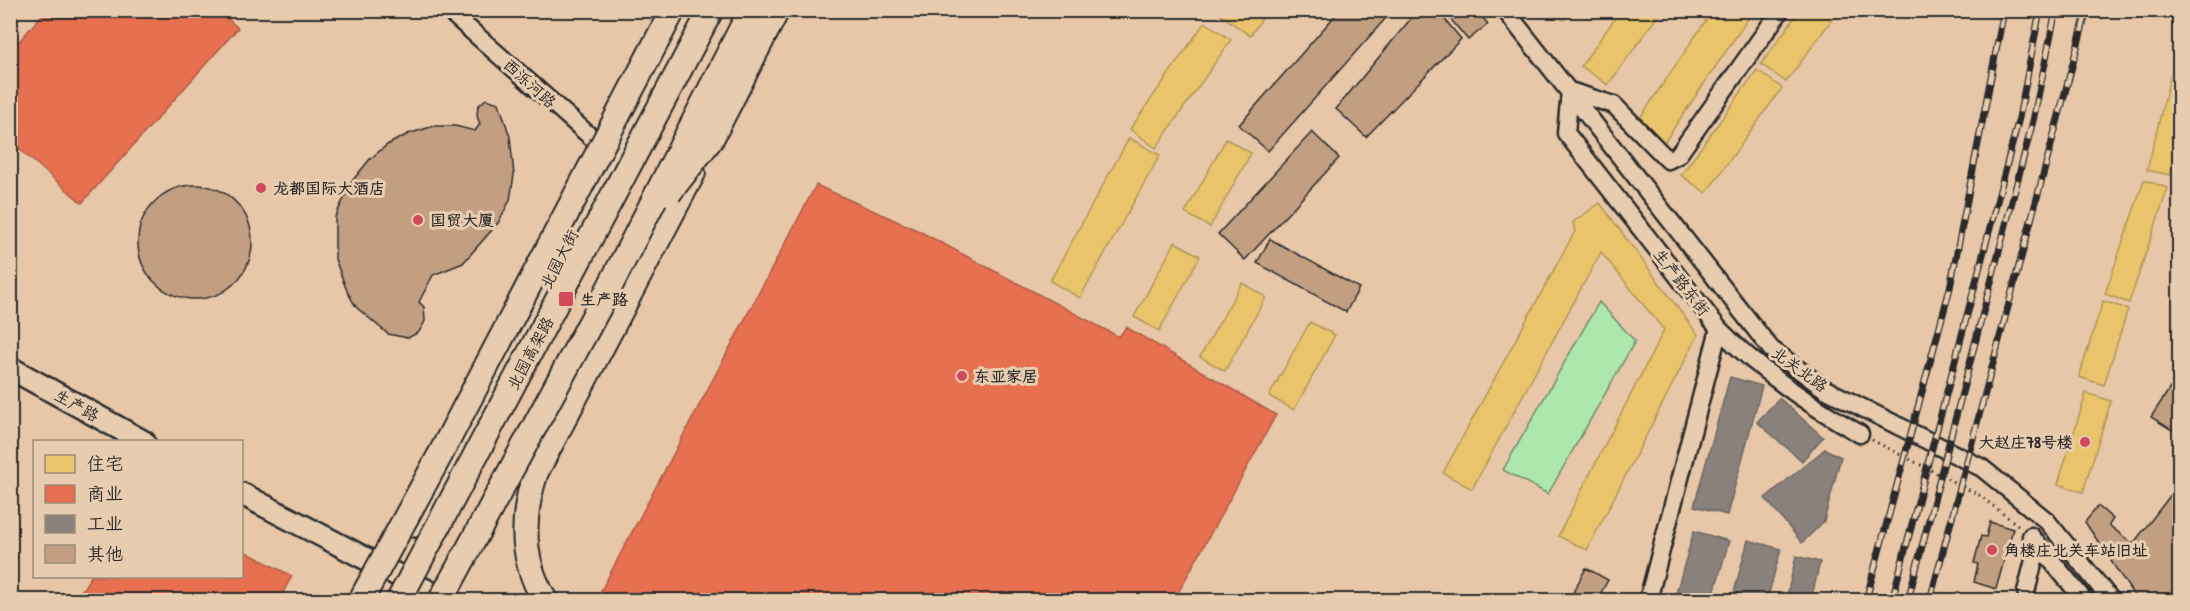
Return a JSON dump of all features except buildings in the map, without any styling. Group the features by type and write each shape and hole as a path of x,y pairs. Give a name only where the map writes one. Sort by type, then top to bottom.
{"highway":[{"path":"361,600 673,10"},
{"name":"北园高架路","path":"399,600 711,10"},
{"path":"443,600 606,294 751,10"},
{"path":"761,44 772,10"},
{"path":"545,600 530,569 525,540 528,496 540,465 777,10"},
{"path":"564,289 615,122"},
{"path":"606,294 676,182 711,139"}],"main road":[{"name":"北园大街","path":"374,600 476,416 568,243 611,155 690,10"},
{"path":"454,600 761,10"},
{"name":"生产路","path":"10,368 142,440"},
{"path":"243,495 443,600"}],"street":[{"name":"西泺河路","path":"448,10 611,155"},
{"name":"北关北路","path":"1505,10 1772,349 1825,388 1982,468 2047,520 2111,600"},
{"path":"1570,91 1614,105 1668,160 1677,155 1781,10"},
{"name":"生产路东街","path":"1570,91 1566,134 1719,329 1648,600"},
{"path":"1719,329 1737,347 1787,387 1818,410 1860,434"},
{"path":"2026,592 2034,540"},
{"path":"2034,540 2084,600"}],"path":[{"path":"1860,434 1979,495 2034,540"}],"green space":[{"path":"1599,302 1635,341 1548,494 1503,470"}],"railway":[{"path":"1866,600 1950,288 2004,10"},
{"path":"1892,600 2019,118 2040,10"},
{"path":"1908,600 2033,121 2056,10"},
{"path":"1930,600 2087,10"}],"place":[{"name":"龙都国际大酒店","path":"261,188"},
{"name":"国贸大厦","path":"418,220"},
{"name":"生产路","path":"566,299"},
{"name":"东亚家居","path":"962,376"},
{"name":"大赵庄78号楼","path":"2085,442"},
{"name":"角楼庄北关车站旧址","path":"1992,550"}]}
